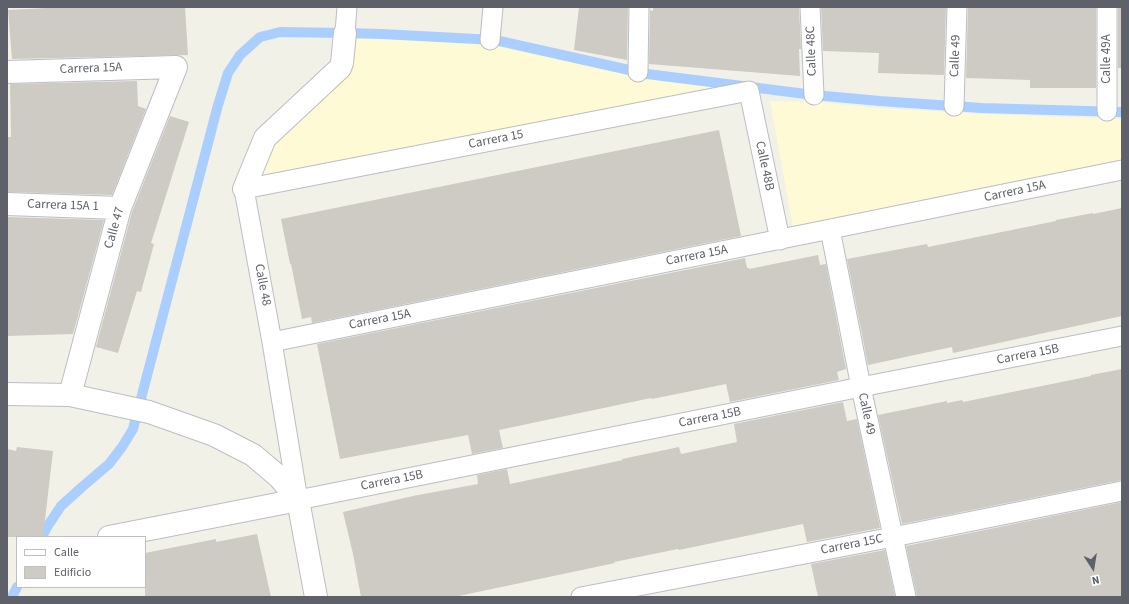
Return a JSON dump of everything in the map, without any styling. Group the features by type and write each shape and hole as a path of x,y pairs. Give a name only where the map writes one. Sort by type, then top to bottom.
{"street":[{"path":"244,189 265,138 340,68 342,63 345,33"},
{"name":"Carrera 15A","path":"7,72 176,67"},
{"name":"Calle 47","path":"70,395 120,208 176,67"},
{"name":"Carrera 15A 1","path":"7,204 120,208"},
{"path":"7,394 70,395 149,412 214,435 253,455 279,477 298,500"},
{"name":"Carrera 15B","path":"114,536 298,500"},
{"name":"Calle 48","path":"298,500 316,597"}],"lane":[{"path":"345,33 347,7"},
{"path":"490,40 492,7"},
{"path":"638,72 639,7"},
{"name":"Calle 48C","path":"810,7 814,95"},
{"name":"Calle 49","path":"954,106 957,7"},
{"name":"Calle 49A","path":"1107,7 1107,111"},
{"name":"Carrera 15","path":"244,189 749,91"},
{"name":"Calle 48B","path":"749,91 780,240"},
{"name":"Carrera 15A","path":"272,342 1122,170"},
{"name":"Calle 48","path":"244,189 272,342 298,500"},
{"name":"Calle 49","path":"830,230 861,387 906,597"},
{"name":"Carrera 15B","path":"298,500 1122,336"},
{"name":"Carrera 15C","path":"581,597 1122,491"}],"sand":[{"path":"348,37 385,37 495,44 644,77 731,88 252,184 264,146 296,113"},
{"path":"770,101 816,102 880,108 982,114 1122,119 1122,163 793,227"}],"building":[{"path":"47,7 185,7 188,55 12,59 8,10"},
{"path":"579,7 628,8 627,60 574,50"},
{"path":"653,7 799,7 801,49 799,49 800,76 649,64 650,10 653,11"},
{"path":"821,7 946,7 944,75 878,73 879,53 823,51"},
{"path":"968,7 1096,7 1096,88 1030,88 1030,80 966,78"},
{"path":"1118,7 1122,7 1122,68 1118,68"},
{"path":"137,81 138,106 146,109 112,195 7,192 7,137 11,137 10,84"},
{"path":"170,116 189,122 151,243 154,244 141,292 137,291 118,353 96,347 132,212"},
{"path":"719,130 741,236 312,323 311,317 302,319 281,219"},
{"path":"1122,208 1122,316 953,353 952,347 868,365 847,259 927,244 928,247 1056,220"},
{"path":"7,217 104,220 73,334 7,336"},
{"path":"818,255 820,265 826,264 846,369 837,372 839,380 730,402 726,384 651,398 499,430 503,448 472,454 468,435 340,459 317,344 745,258 747,268 749,269"},
{"path":"1122,369 1122,480 902,524 878,415 947,401 947,403 962,400 963,402"},
{"path":"843,402 847,421 857,419 880,528 807,542 803,524 614,562 615,563 454,597 361,597 343,512 413,496 478,484 477,475 507,469 510,484 679,447 681,454 737,442 734,424"},
{"path":"17,447 53,451 43,536 7,537 7,449 16,451"},
{"path":"1122,502 1122,597 917,597 906,546"},
{"path":"257,534 271,597 145,597 146,553 216,539 216,542"},
{"path":"885,550 895,597 818,597 811,564"}],"waterway":[{"path":"42,536 61,506 109,464 133,429 218,105 228,73 240,55 260,37 280,32 382,34 495,40 647,74 814,95 982,108 1122,112"},
{"path":"12,597 16,588"}]}
